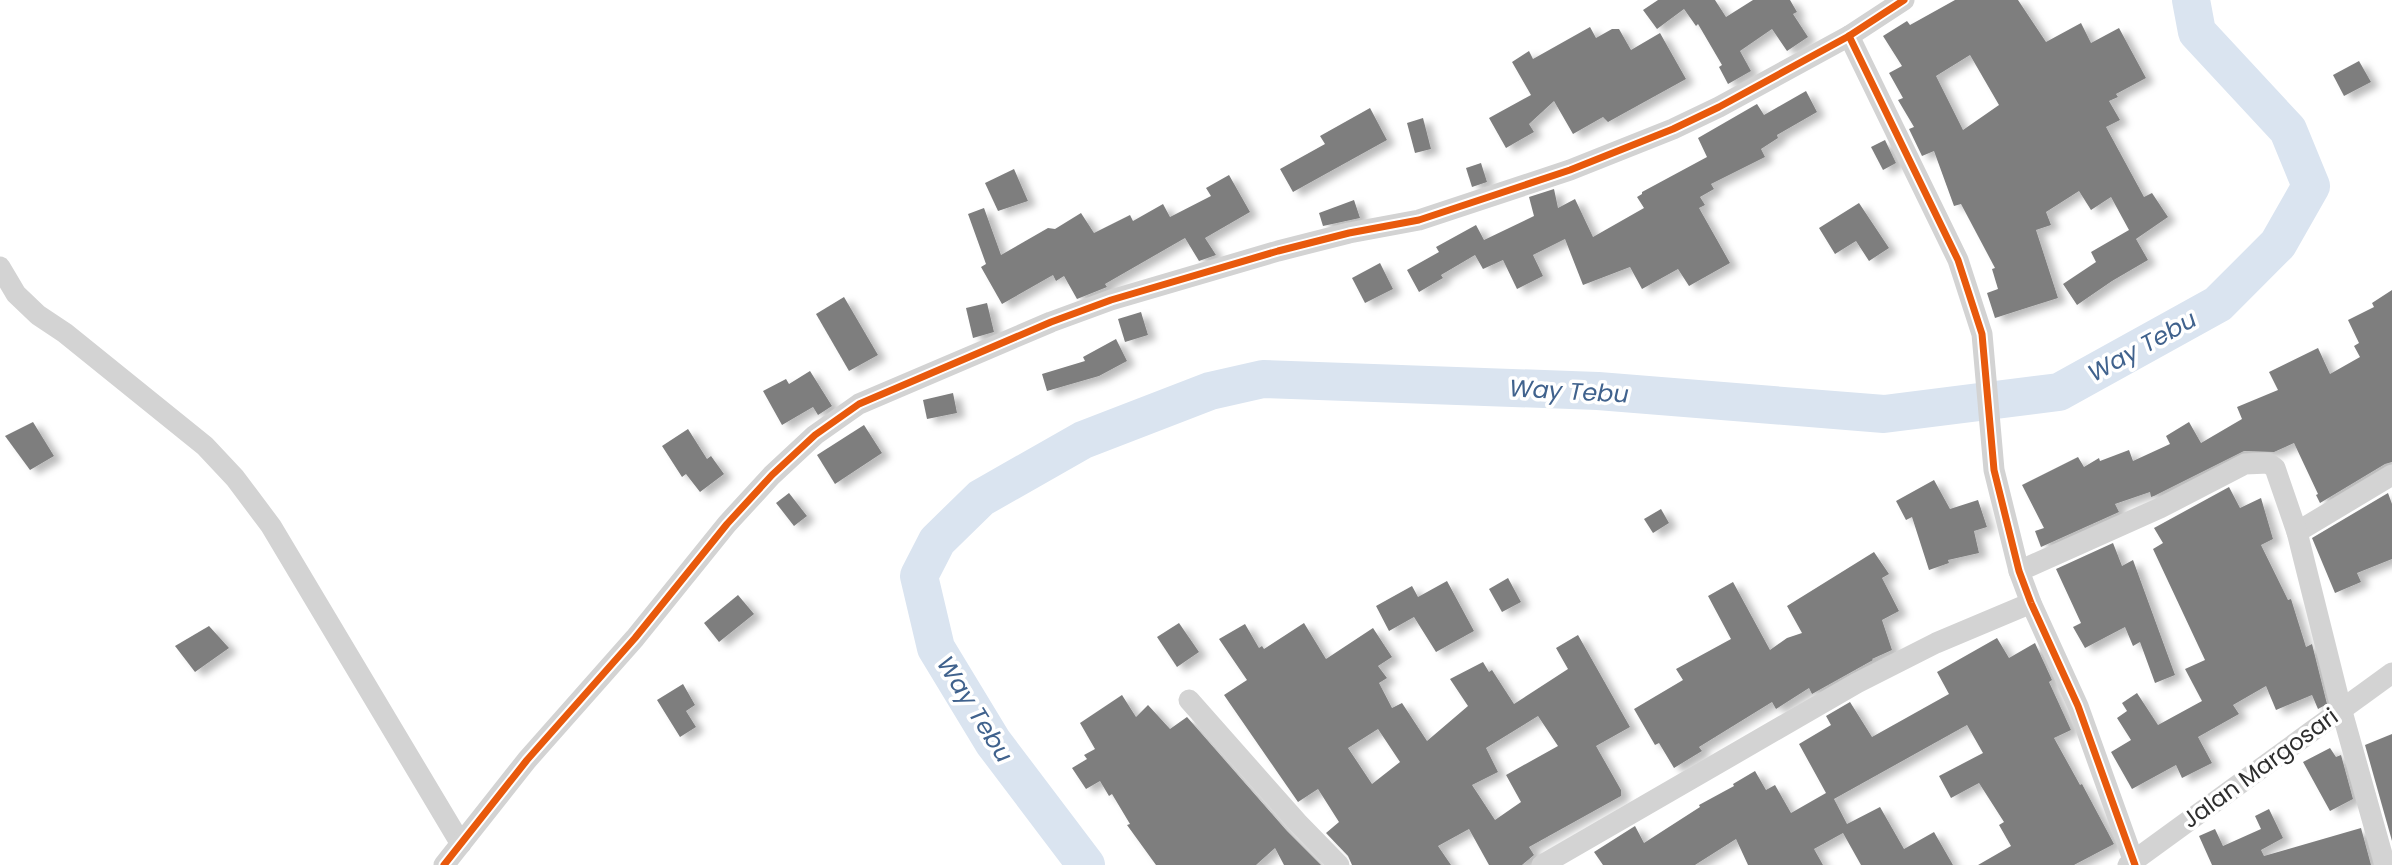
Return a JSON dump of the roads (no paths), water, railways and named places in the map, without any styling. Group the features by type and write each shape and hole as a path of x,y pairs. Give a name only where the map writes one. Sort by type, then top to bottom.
{"street":[{"path":"444,865 527,760 635,638 772,475 816,435 859,404 1051,322 1111,300 1278,251 1349,233 1419,220 1570,170 1673,129 1719,107 1849,36 1905,0"},
{"path":"1849,36 1958,260 1982,334 1994,470 2019,571 2078,706 2132,864"},
{"path":"0,267 16,294 38,316 65,333 205,446 235,478 271,526 461,844"},
{"path":"2019,571 2160,508 2245,464 2268,463 2275,468 2297,532 2341,708 2385,865"},
{"path":"2297,532 2392,475"},
{"path":"1542,865 1857,683 1936,643 2031,603"},
{"name":"Jalan Margosari","path":"2132,864 2392,673"},
{"path":"1189,700 1297,822 1339,865"}],"waterway":[{"name":"Way Tebu","path":"1086,865 993,742 936,648 919,576 937,541 981,498 1083,440 1210,391 1263,379 1598,391 1884,414 2059,392 2218,304 2278,244 2311,186 2288,130 2197,32 2191,0"}]}
